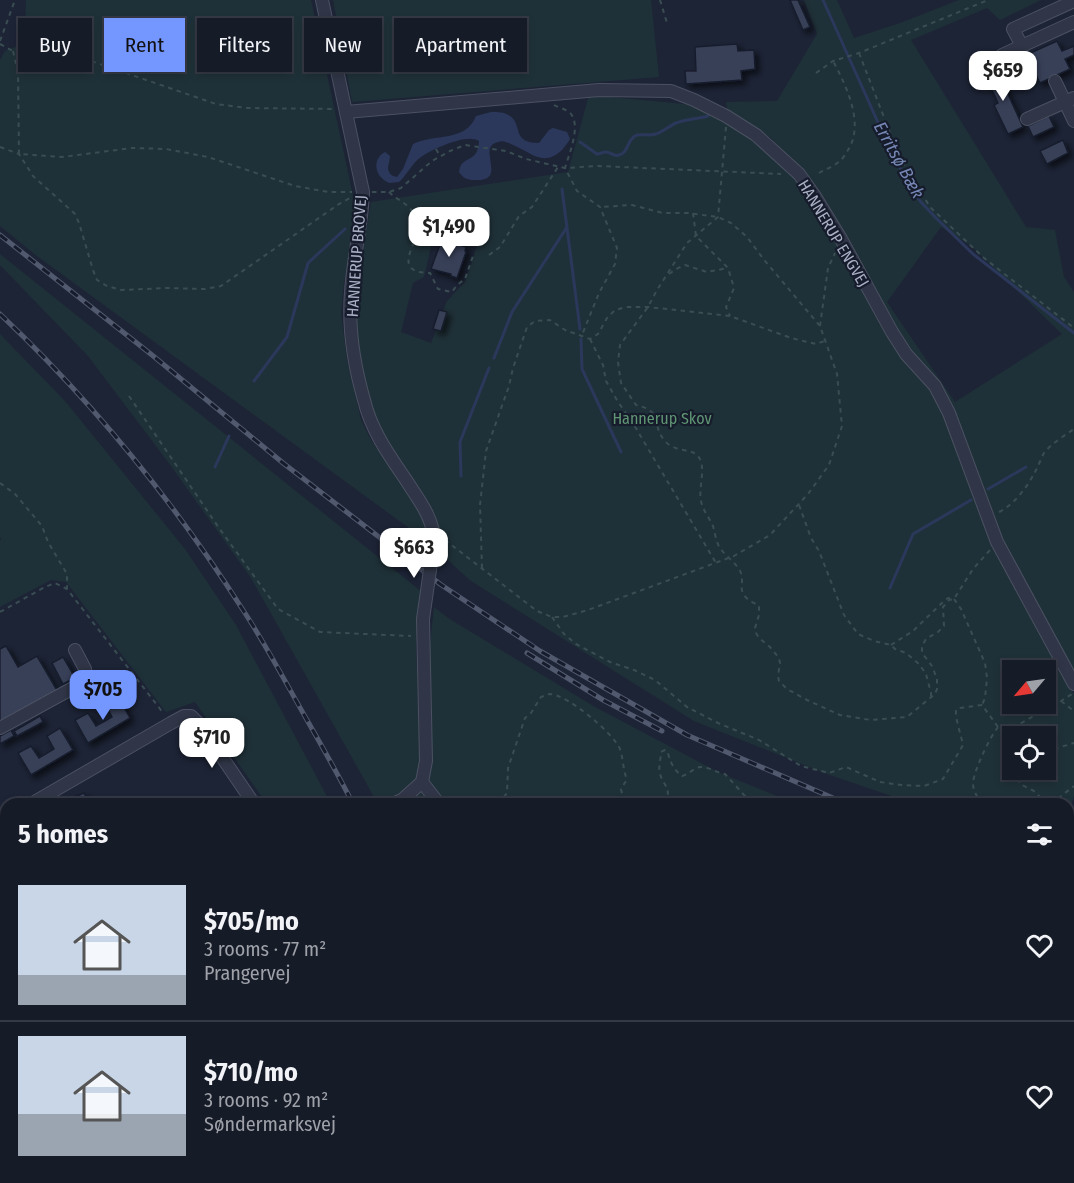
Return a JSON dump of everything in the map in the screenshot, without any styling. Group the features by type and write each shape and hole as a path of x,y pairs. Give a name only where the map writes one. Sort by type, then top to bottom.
{"street":[{"name":"HANNERUP BROVEJ","path":"322,0 363,192 351,292 352,349 371,423 429,517 434,536"},
{"path":"1022,46 1013,29 1074,1"},
{"path":"1002,55 1074,22"},
{"path":"1055,81 1070,100 1074,121"},
{"name":"HANNERUP ENGVEJ","path":"345,112 599,90 671,91 726,116 756,135 799,174 814,195 892,332 906,354 935,386 949,412 997,542 1074,684"},
{"path":"1027,119 1070,100"},
{"path":"404,798 422,782 426,761 423,619 434,536"},
{"path":"0,728 82,683 86,676 85,669 75,650"},
{"path":"41,798 171,723 184,716 191,716 200,725 250,798"},
{"path":"422,782 435,798"}],"path":[{"path":"15,0 0,43 13,51 18,72 19,154 33,176 75,214 97,280 107,286 121,290 204,289 221,285 339,204 363,192"},
{"path":"660,0 667,23"},
{"path":"816,73 833,61 988,0"},
{"path":"13,51 33,42 216,104 247,108 331,109 345,112"},
{"path":"858,53 899,156 930,207 984,258 1074,328"},
{"path":"819,173 841,160 851,145 855,123 852,103 842,76 833,61"},
{"path":"549,94 551,102 565,109 574,120 575,137 565,168 578,191 600,207 617,248 615,264 599,293 582,335"},
{"path":"726,116 718,217 687,243 648,307 620,345 618,362 621,383 628,396 636,405 648,408 656,416 657,426 664,440 672,447 696,453 700,457 702,463 700,494 706,517 712,523 720,547 741,572 742,594 759,606 756,633 779,658 779,681 787,689 840,715 871,720 907,717 931,698 937,689 937,679 932,666 922,653 922,646 926,639 944,626 943,607 949,600 954,599 973,569 997,542"},
{"path":"0,147 19,154 62,157 132,147 166,148 208,157 295,186 328,192 390,192 400,188 432,161 465,145 506,151 526,159 565,168 598,166 799,174"},
{"path":"436,149 440,156"},
{"path":"489,255 500,247 519,216 532,207 558,167"},
{"path":"390,192 413,213 418,228 408,259 409,265 417,272 430,273 438,289 453,292 457,285 465,279 473,256"},
{"path":"434,536 482,568 537,612 552,617 563,617 729,558 770,535 808,494 828,465 842,426 837,374 820,326 747,237 731,223 718,217 693,213 663,213 632,205 600,207"},
{"path":"693,213 696,236 728,268 734,288 726,307 730,316"},
{"path":"820,326 828,268 840,239"},
{"path":"667,276 685,265 706,272 728,268"},
{"path":"590,339 598,334 607,318 615,310 626,307 648,307 730,316 791,338 816,344 825,341"},
{"path":"482,568 480,505 486,451 527,327 535,321 550,320 565,330 590,339 603,365 606,381 716,563"},
{"path":"129,396 219,528 278,609 320,632 423,637"},
{"path":"988,517 1005,509 1022,492 1044,453 1074,429"},
{"path":"0,483 15,494 42,526 48,542 67,574 67,589"},
{"path":"798,505 844,615 858,634 891,645 906,653 919,664 926,674 931,698"},
{"path":"0,612 56,583 67,589 171,723"},
{"path":"891,645 913,631 945,600 954,599 961,609 985,663 987,678 982,705"},
{"path":"552,617 564,634 576,644 610,662 655,680 687,707 759,740 801,766 829,773 846,767 880,782 901,785 924,786 943,779 963,745 955,715 956,710 982,705"},
{"path":"1016,726 1074,693"},
{"path":"503,798 507,793 508,768 525,718 542,697 550,694 591,716 612,736 620,748 626,777 621,789 625,798"},
{"path":"1061,701 1074,711"},
{"path":"982,705 1002,730"},
{"path":"978,798 973,784 979,763 991,736 998,727"},
{"path":"1056,748 1074,743"},
{"path":"667,798 668,788 660,774 661,752 665,750 682,776 698,767 725,774 749,798"},
{"path":"1018,780 1020,784 1042,798"},
{"path":"1057,798 1074,786"}],"green space":[{"path":"26,0 311,0 315,18 304,18 304,72 326,72 355,205 354,229 341,313 347,360 361,420 371,440 422,517 427,531 424,539 37,256 0,226 0,60 5,51 18,46 18,72 92,72 92,18 25,18"},
{"path":"333,0 651,0 659,77 352,102 346,72 382,72 382,18 336,18"},
{"path":"804,0 837,0 854,38 959,0 1041,0 1000,20 987,8 911,40 1026,227 1055,230 1064,277 1074,292 1074,678 1002,541 951,406 907,347 812,184 771,138 727,110 726,102 777,101 817,34","holes":["941,227 971,246 1062,334 955,402 887,302"]},
{"name":"Hannerup Skov","path":"589,95 684,104 709,112 733,124 786,167 803,187 940,404 1001,563 1055,660 1002,660 1002,714 1056,714 1056,662 1074,694 1073,798 897,798 827,774 694,721 471,581 441,554 437,524 375,423 361,365 355,302 371,202 568,172","holes":["460,220 483,228 465,282 447,301 431,343 401,332 413,283 424,277 437,221"]},
{"path":"0,254 422,592 416,644 420,768 415,781 407,790 393,798 375,798 251,578 171,466 88,356 0,265"},
{"path":"0,334 65,401 185,549 236,625 328,798 263,798 195,702 166,712 66,582 51,580 0,607"},
{"path":"434,607 448,618 595,707 720,773 782,798 411,798 427,784 431,771 430,645"}],"water":[{"path":"491,112 510,116 524,140 539,143 553,128 567,132 570,139 562,150 549,158 537,157 506,142 498,142 492,145 490,150 490,176 484,179 467,179 459,172 460,166 476,153 479,141 474,139 459,140 426,154 415,162 399,182 389,183 380,177 376,164 385,152 390,156 389,171 397,177 403,169 413,144 457,134 471,125 476,116"}],"building":[{"path":"790,0 798,0 810,27 803,30"},
{"path":"1057,41 1062,51 1074,46 1074,55 1065,59 1070,69 1040,83 1035,73 1016,82 1010,68 1028,60 1026,55"},
{"path":"737,44 738,51 754,50 755,69 741,71 742,80 686,84 685,71 696,71 695,47"},
{"path":"995,66 1023,127 1008,134 994,105 998,103 983,71"},
{"path":"1049,116 1054,127 1033,137 1028,126"},
{"path":"1063,140 1068,153 1047,164 1040,151"},
{"path":"442,239 466,247 457,278 451,274 431,269"},
{"path":"439,310 447,312 441,331 433,329"},
{"path":"6,646 18,667 37,656 58,692 0,725 0,649"},
{"path":"63,657 75,678 63,684 52,663"},
{"path":"118,697 130,718 88,743 75,720 88,713 96,726 112,717 105,704"},
{"path":"40,716 43,722 17,736 14,731"},
{"path":"60,728 73,750 31,775 18,753 31,746 39,758 54,749 47,736"},
{"path":"11,730 14,736 0,744 0,736"},
{"path":"84,793 87,798 73,798"}],"waterway":[{"name":"Erritsø Bæk","path":"823,0 894,158 920,201 973,254 1074,333"},
{"path":"580,142 597,154 606,152 622,154 631,139 637,135 656,134 676,123 708,116"},
{"path":"562,189 580,329"},
{"path":"494,358 512,312 567,227"},
{"path":"254,381 287,337 308,263 345,229"},
{"path":"581,339 582,369 621,452"},
{"path":"461,476 460,442 489,368"},
{"path":"215,467 229,436"},
{"path":"988,489 1026,467"},
{"path":"890,588 913,534 971,500"}],"railway":[{"path":"0,235 152,355 283,463 440,584 540,651 687,735 833,798"},
{"path":"0,314 68,382 100,418 189,531 260,637 350,798"},
{"path":"527,653 603,700 662,731"}]}
